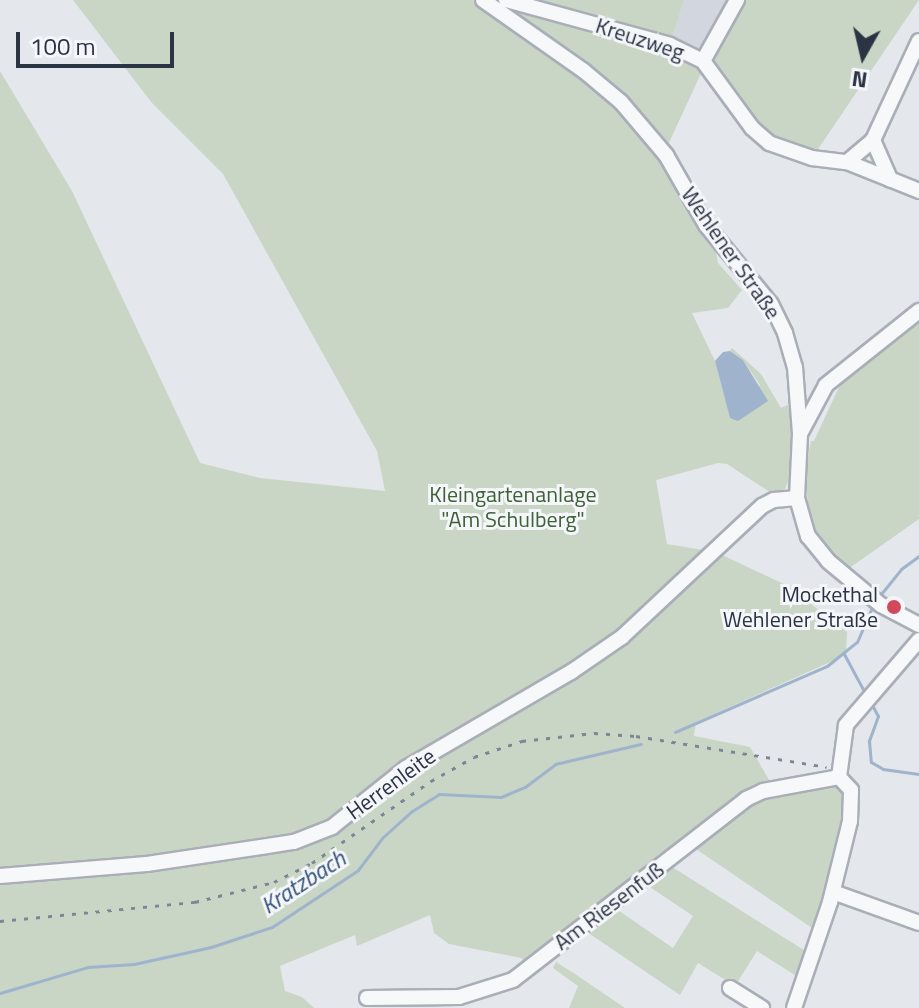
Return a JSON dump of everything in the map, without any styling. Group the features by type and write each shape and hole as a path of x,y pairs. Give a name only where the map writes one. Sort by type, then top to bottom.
{"street":[{"name":"Wehlener Straße","path":"483,0 584,71 648,131 706,225 771,304 791,349 798,389 800,434 797,498 808,536 828,561 881,605 919,625"},
{"name":"Kreuzweg","path":"506,0 670,45 703,61 752,128 769,143 812,158 847,162 919,191"},
{"path":"703,61 737,0"},
{"path":"847,162 873,140 919,41"},
{"path":"873,140 890,179"},
{"path":"800,434 826,385 919,311"},
{"path":"798,389 826,385"},
{"name":"Herrenleite","path":"0,876 147,864 294,842 332,827 406,768 571,672 622,637 762,506 774,500 797,498"},
{"path":"794,1008 833,892 852,802 851,790 839,777 844,733 850,717 919,640"},
{"name":"Am Riesenfuß","path":"367,998 459,997 513,980 746,799 763,791 839,777"},
{"path":"833,892 919,923"},
{"path":"730,988 762,1008"}],"shaded area":[{"path":"684,0 741,0 699,54 671,42"}],"green space":[{"name":"Kleingartenanlage \"Am Schulberg\"","path":"73,0 473,0 578,72 646,135 715,246 718,263 742,290 728,308 692,313 715,361 730,417 760,385 743,360 730,351 732,348 761,374 781,408 787,405 794,411 791,474 785,489 773,494 727,464 718,463 656,480 667,544 709,551 620,634 310,833 192,853 0,872 0,71 72,191 200,463 260,478 385,491 377,451 223,174 152,103"},
{"path":"524,0 684,0 671,42"},
{"path":"741,0 919,0 812,158 769,143 703,61"},
{"path":"502,4 669,49 704,67 667,147 623,97 499,7"},
{"path":"919,316 919,519 848,569 820,540 808,517 806,467 811,441 814,441 839,387 837,381"},
{"path":"718,553 788,586 847,632 846,655 696,722 694,736 750,747 772,785 528,964 521,958 449,944 434,933 430,915 357,946 355,935 280,966 285,991 302,997 314,1008 0,1008 0,880 294,845 408,771 573,676"},
{"path":"835,784 847,799 840,851 815,930 693,847 761,795"},
{"path":"669,865 807,952 798,977 757,951 735,986 698,963 680,995 581,928 612,906 673,948 693,916 644,883"},
{"path":"556,962 625,1008 569,1008 578,986 553,968"}],"water":[{"path":"730,351 743,360 768,401 738,421 730,418 715,361 723,352"}],"waterway":[{"name":"Kratzbach","path":"881,594 901,569 919,556"},
{"name":"Kratzbach","path":"675,732 827,666 857,642 873,605"},
{"path":"844,654 865,693"},
{"path":"871,703 878,716 869,741 871,762 883,769 919,774"},
{"name":"Kratzbach","path":"0,993 88,967 134,964 211,947 272,927 358,870 382,838 412,811 439,794 501,797 525,787 555,764 641,744"}],"railway":[{"path":"0,921 195,902 274,882 312,863 431,781 474,757 522,741 594,733 636,736 827,767"}],"place":[{"name":"Mockethal Wehlener Straße","path":"894,607"}]}
